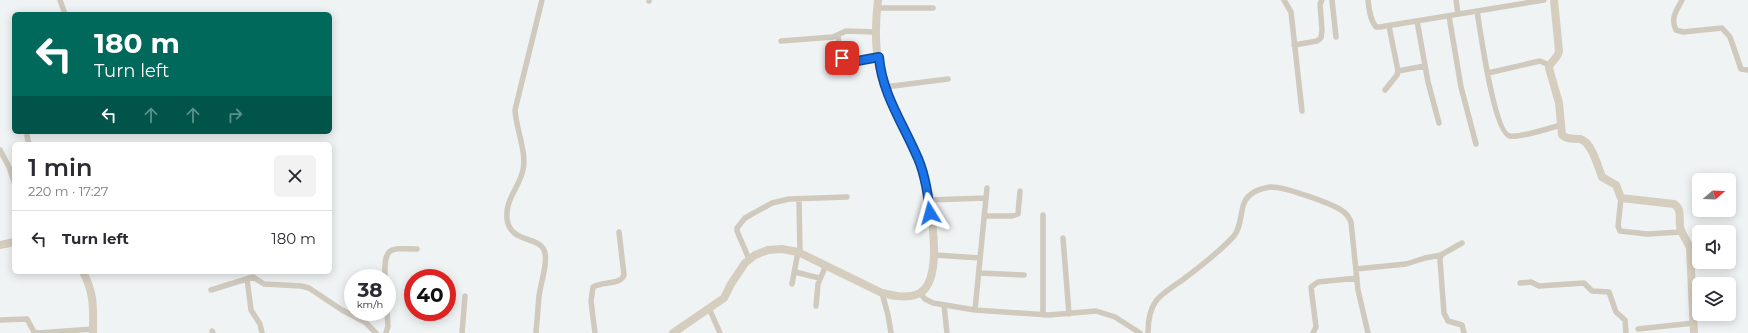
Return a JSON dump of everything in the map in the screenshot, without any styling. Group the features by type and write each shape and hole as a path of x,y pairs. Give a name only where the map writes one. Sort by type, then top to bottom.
{"street":[{"path":"60,0 64,12"},
{"path":"536,333 539,295 545,256 544,249 540,245 520,238 507,221 506,209 523,172 523,153 516,122 515,110 542,0"},
{"path":"1284,0 1291,12 1302,111"},
{"path":"1294,45 1317,41 1321,38 1322,30 1320,4 1322,0"},
{"path":"1332,0 1336,37"},
{"path":"1368,0 1369,11 1374,25 1380,27 1544,0"},
{"path":"1456,0 1458,14"},
{"path":"1554,0 1559,51 1558,56 1549,65 1549,73 1560,103 1562,134 1564,137 1579,139 1586,142 1594,155 1602,177 1616,185 1621,198 1618,226 1620,231 1647,234 1682,232"},
{"path":"1682,0 1674,16 1673,24 1676,30 1683,32 1722,28 1730,37 1741,69 1748,70"},
{"path":"673,333 724,298 731,284 749,259 768,250 782,249 799,252 882,293 903,297 920,293 929,284 934,266 935,255 929,200 917,155 885,87 876,32 877,4 933,8"},
{"path":"1477,11 1488,73 1497,112 1506,134 1510,136 1561,125"},
{"path":"1448,16 1460,87 1476,144"},
{"path":"1417,21 1424,66 1439,123"},
{"path":"1385,90 1397,75 1398,70 1389,26"},
{"path":"781,41 833,37 846,31 876,32"},
{"path":"838,35 840,54 845,60 852,62 879,57"},
{"path":"1488,73 1540,61 1549,65"},
{"path":"1398,70 1424,66"},
{"path":"885,87 948,79"},
{"path":"27,136 28,142"},
{"path":"0,150 12,176"},
{"path":"1148,333 1148,323 1156,301 1233,237 1239,226 1246,199 1257,191 1270,187 1282,189 1324,202 1348,215 1357,278 1368,333"},
{"path":"975,310 987,188"},
{"path":"984,216 1012,216 1018,214 1020,191"},
{"path":"749,259 736,231 739,224 748,216 772,203 789,199 847,197"},
{"path":"792,284 799,252 799,198"},
{"path":"929,200 986,198"},
{"path":"1621,198 1674,204 1680,210 1682,232 1686,236 1690,248 1694,333"},
{"path":"1043,215 1043,315"},
{"path":"595,333 591,301 593,287 604,282 620,281 624,275 619,232"},
{"path":"1063,238 1069,314"},
{"path":"0,245 12,242"},
{"path":"1356,269 1406,264 1441,255 1462,243"},
{"path":"385,269 386,256 389,250 397,248 417,249"},
{"path":"935,255 980,258"},
{"path":"1441,255 1440,260 1444,314 1448,321 1462,325 1464,333"},
{"path":"816,306 816,288 819,278 826,265"},
{"path":"795,272 819,278"},
{"path":"979,273 1024,275"},
{"path":"0,320 27,319 34,332 38,333 93,331 94,307 84,274"},
{"path":"211,290 253,278 264,284 301,286 309,288 342,310 365,322 376,333"},
{"path":"1313,333 1316,327 1311,287 1318,282 1357,278"},
{"path":"247,279 251,310 260,324 262,333"},
{"path":"1520,283 1531,282 1539,286 1584,283 1592,291 1609,292 1612,296 1616,312 1625,320 1626,333"},
{"path":"882,293 891,333"},
{"path":"920,293 925,299 933,303 975,310 1043,315 1096,311 1116,317 1139,332"},
{"path":"462,333 465,296"},
{"path":"944,305 947,333"},
{"path":"710,308 720,333"},
{"path":"386,333 388,321"},
{"path":"1638,329 1694,323"}],"route":[{"path":"842,58 848,62 852,62 879,57 881,75 889,98 917,155 925,182 930,213"}]}
